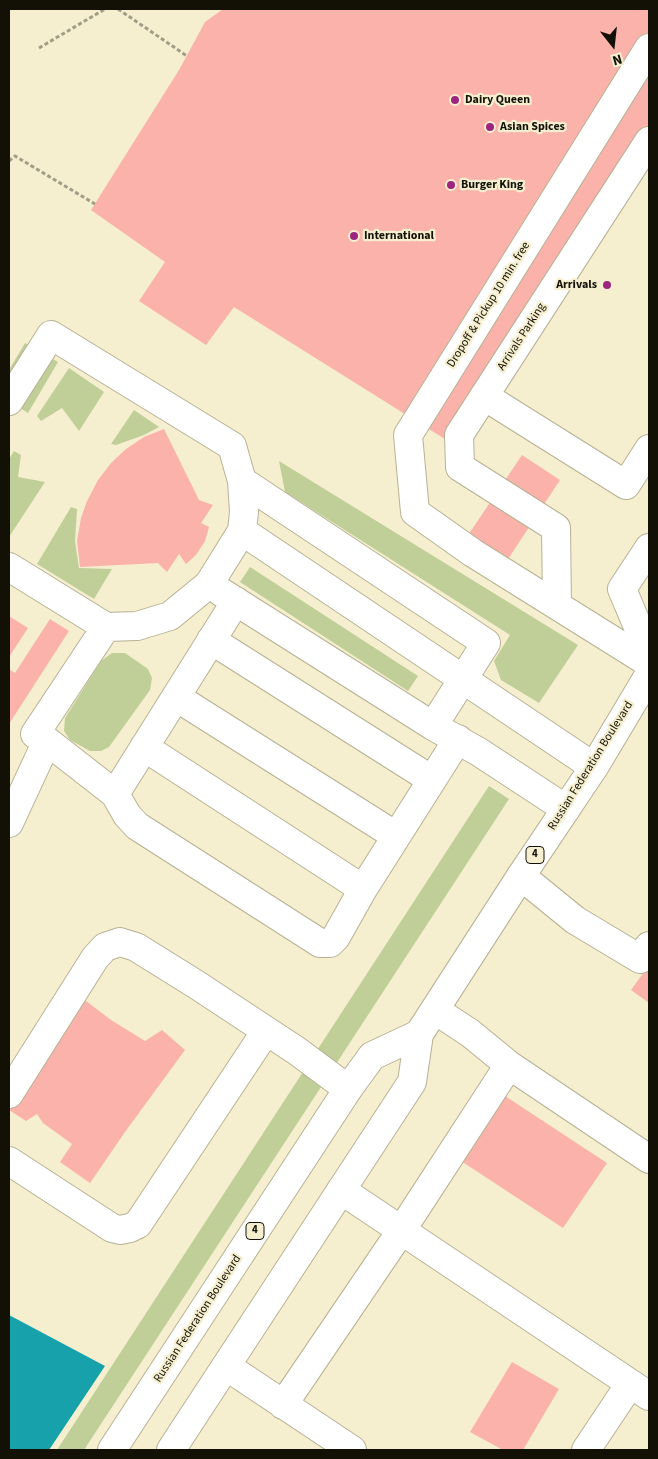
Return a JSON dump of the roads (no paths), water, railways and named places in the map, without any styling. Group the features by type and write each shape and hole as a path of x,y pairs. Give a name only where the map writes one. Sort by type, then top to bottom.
{"main road":[{"name":"Dropoff & Pickup 10 min. free","path":"557,605 474,553 415,512 408,434 649,48"},
{"name":"Arrivals Parking","path":"557,605 556,528 460,466 458,435 649,140"},
{"path":"9,401 51,335 232,446 242,481 244,512 242,531 209,584 170,616 137,626 106,628 9,567"},
{"path":"484,396 626,485 649,449"},
{"path":"242,481 486,643 433,726"},
{"path":"242,531 594,767"},
{"path":"649,548 622,589 649,653"},
{"path":"209,584 433,726 458,739 566,809"},
{"path":"114,794 236,601"},
{"path":"557,605 649,663"},
{"path":"106,628 35,734 47,741 114,794 137,826 320,943 330,944 336,937 363,889 458,739"},
{"path":"211,640 432,780"},
{"name":"Russian Federation Boulevard","path":"171,1450 412,1082 419,1034 645,689"},
{"path":"176,697 396,836"},
{"path":"9,824 47,741"},
{"path":"144,747 363,889"},
{"path":"521,876 575,920 640,959 649,946"},
{"path":"9,1094 95,958 105,947 120,942 136,947 297,1051 348,1088"},
{"path":"435,1010 470,1033 509,1065 649,1159"},
{"path":"9,1161 112,1228 120,1230 138,1224 266,1031"},
{"name":"Russian Federation Boulevard","path":"112,1450 348,1088 372,1056 419,1034"},
{"path":"283,1405 402,1231 509,1065"},
{"path":"341,1190 640,1390 586,1450"},
{"path":"226,1366 352,1450"}],"water":[{"path":"9,1315 105,1366 49,1450 9,1450"}],"place":[{"name":"Dairy Queen","path":"455,100"},
{"name":"Asian Spices","path":"490,127"},
{"name":"Burger King","path":"451,185"},
{"name":"International","path":"354,236"},
{"name":"Arrivals","path":"607,285"}]}
